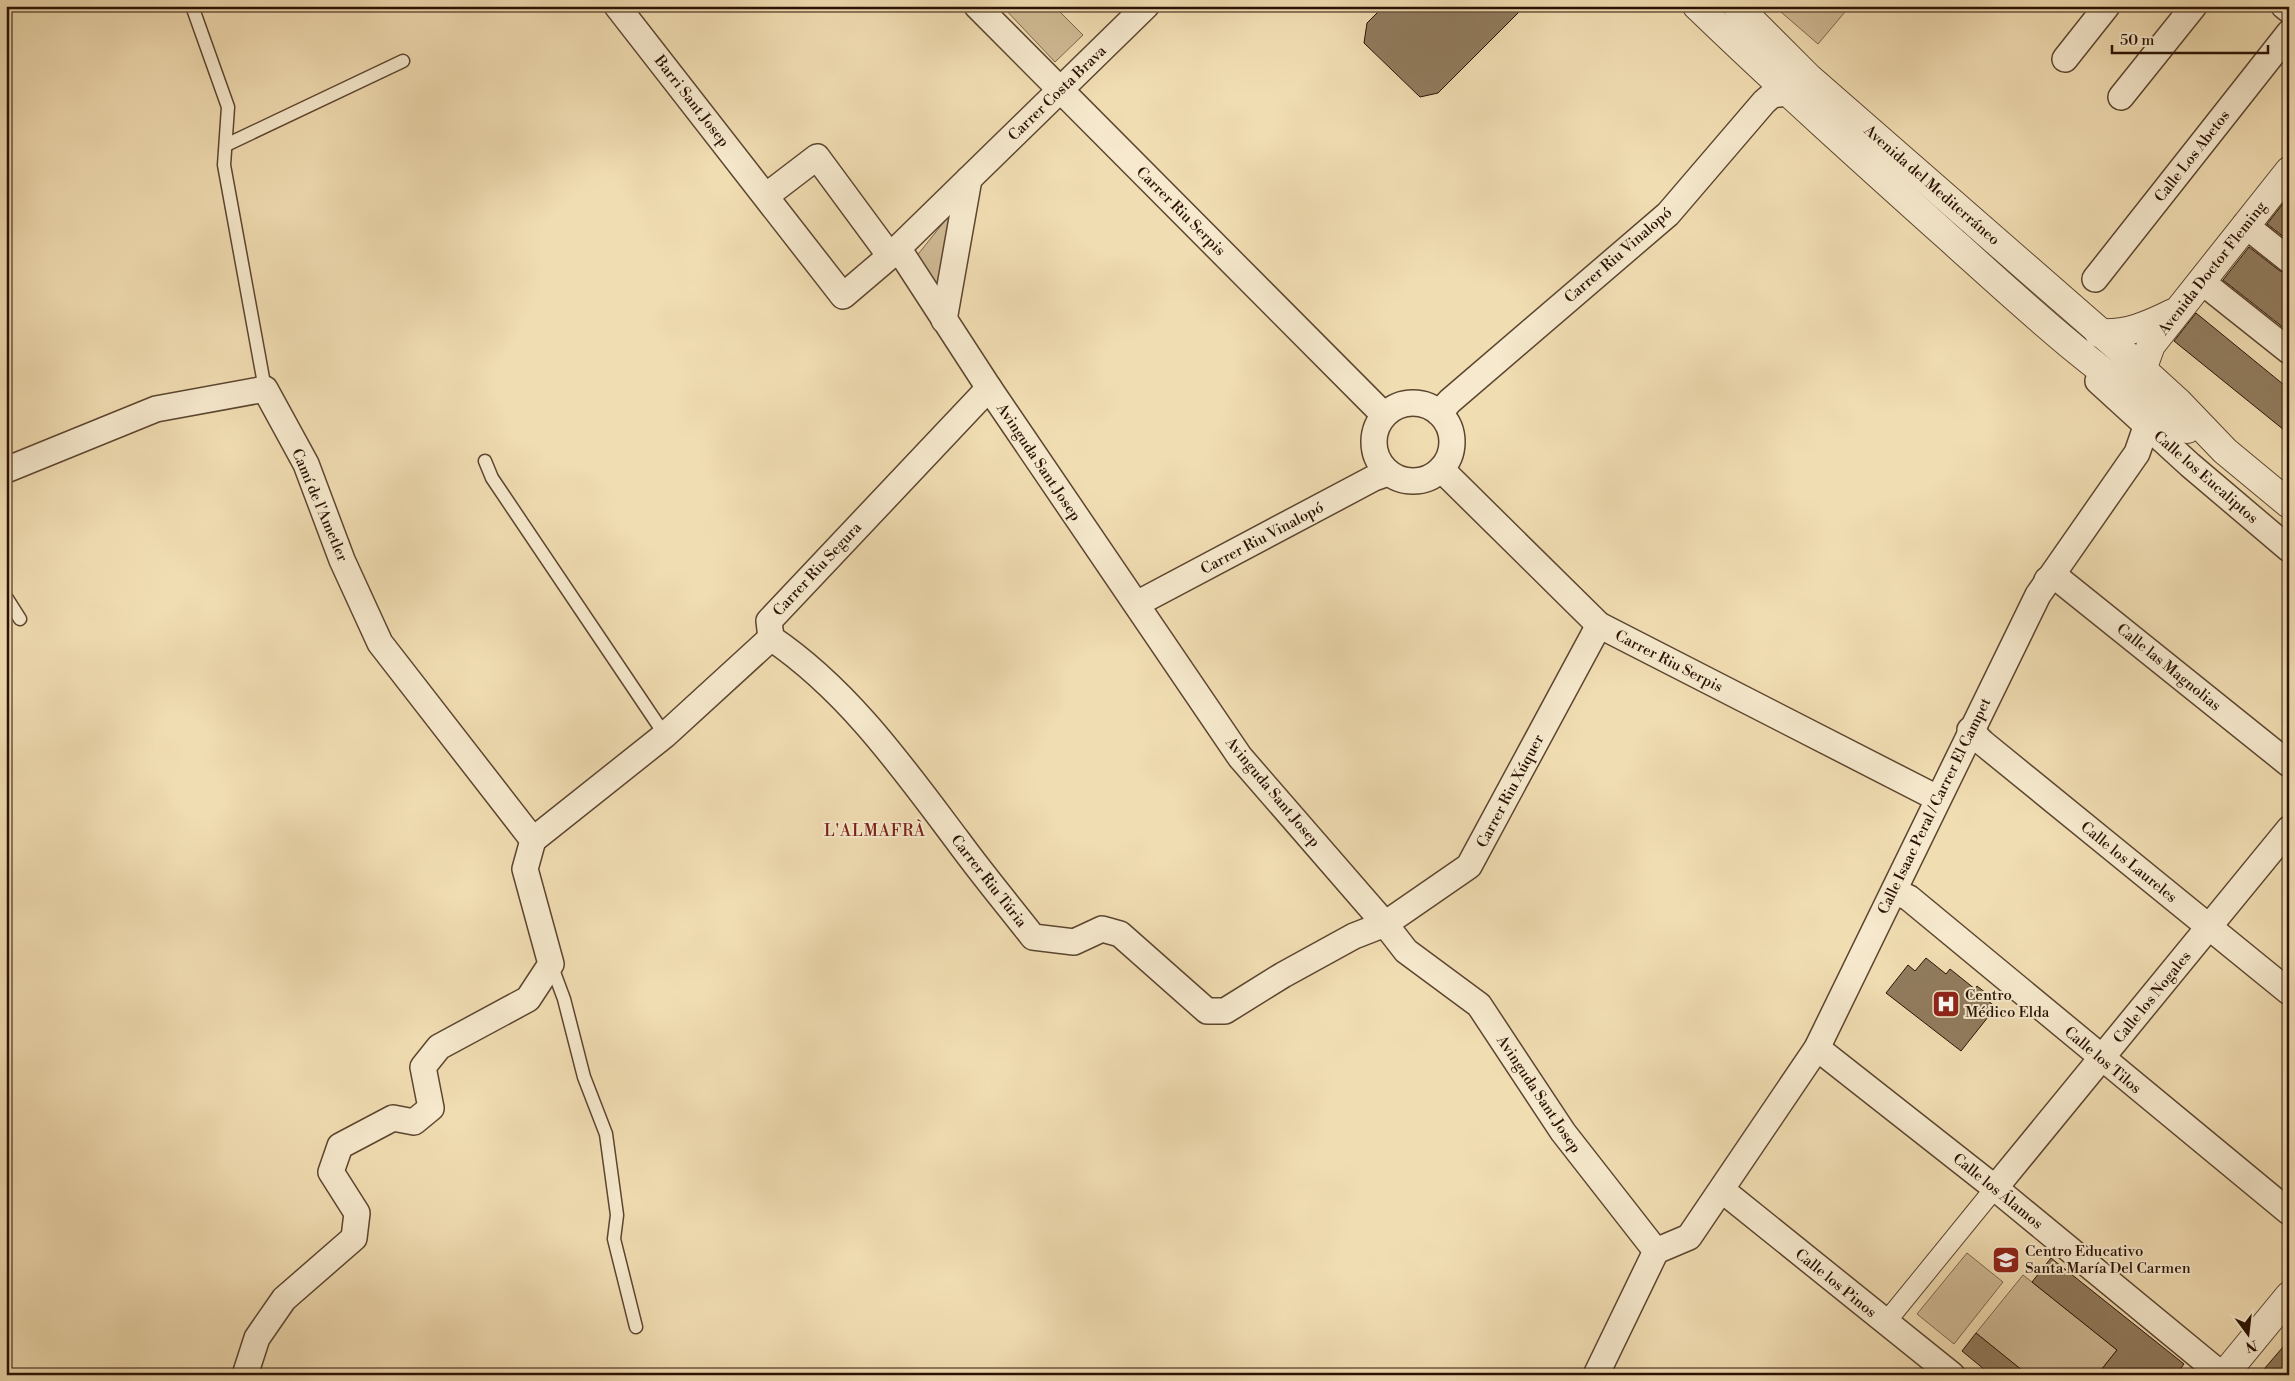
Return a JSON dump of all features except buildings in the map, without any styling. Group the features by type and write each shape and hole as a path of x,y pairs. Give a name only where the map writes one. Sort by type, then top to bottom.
{"street":[{"name":"Barri Sant Josep","path":"617,6 843,296 894,252"},
{"name":"Carrer Riu Serpis","path":"977,6 1384,415"},
{"name":"Carrer Costa Brava","path":"894,252 1146,6"},
{"name":"Avenida del Mediterráneo","path":"1697,6 1787,93 2146,412"},
{"path":"2065,59 2108,6"},
{"path":"2121,97 2194,6"},
{"path":"2284,6 2289,10"},
{"name":"Avenida del Mediterráneo","path":"1739,7 1808,76 2099,332 2140,361 2226,451 2289,504"},
{"name":"Calle Los Abetos","path":"2095,278 2289,34"},
{"name":"Carrer Riu Vinalopó","path":"1439,413 1471,383 1668,214 1764,102 1772,95 1787,93"},
{"path":"766,196 817,157 894,252"},
{"name":"Avenida Doctor Fleming","path":"2140,361 2176,311 2289,171"},
{"path":"944,320 969,179"},
{"path":"2245,225 2289,260"},
{"name":"Avinguda Sant Josep","path":"894,252 944,320 1240,757 1385,924 1406,951 1479,1005 1563,1132 1656,1251"},
{"name":"Avenida del Mediterráneo","path":"1997,281 2047,336 2146,412 2226,451"},
{"path":"2201,281 2289,351"},
{"path":"2099,332 2110,334 2142,328 2176,311"},
{"name":"Avenida del Mediterráneo","path":"2048,324 2060,329 2099,358 2110,362 2140,361"},
{"path":"2140,361 2141,386 2146,412"},
{"name":"Carrer Riu Segura","path":"533,840 665,735 771,638 769,621 989,388"},
{"path":"6,470 156,409 265,389"},
{"name":"Camí de l'Ametler","path":"265,389 306,464 342,560 380,643 533,840"},
{"path":"1418,403 1439,413 1447,423 1451,441 1448,459 1441,469 1421,480 1398,478 1388,472 1380,463 1374,451 1377,426 1384,415 1394,408 1405,404 1418,403"},
{"name":"Calle los Eucaliptos","path":"2146,412 2190,464 2289,549"},
{"name":"Calle Isaac Peral / Carrer El Campet","path":"1656,1251 1689,1237 1817,1048 1970,730 2047,580 2137,453 2146,412"},
{"name":"Carrer Riu Serpis","path":"1441,469 1599,625 1937,798"},
{"name":"Carrer Riu Vinalopó","path":"1139,608 1144,600 1388,472"},
{"name":"Calle las Magnolias","path":"2047,580 2055,578 2061,581 2289,764"},
{"name":"Carrer Riu Xúquer","path":"1385,924 1469,866 1599,625"},
{"name":"Carrer Riu Túria","path":"771,638 801,659 884,743 977,867 1033,937 1074,942 1102,929 1120,934 1207,1011 1225,1011 1338,945 1385,924"},
{"name":"Calle los Laureles","path":"1970,730 1983,743 2289,992"},
{"name":"Calle los Nogales","path":"1995,1188 2289,829"},
{"path":"249,1373 258,1338 284,1300 354,1238 357,1213 331,1172 340,1146 393,1118 414,1122 432,1108 423,1067 439,1046 528,999 551,964 525,868 533,840"},
{"name":"Calle los Tilos","path":"1894,891 1909,898 2101,1059 2289,1212"},
{"name":"Calle los Álamos","path":"1817,1048 1995,1188 2223,1375"},
{"path":"1886,1322 1995,1188"},
{"name":"Calle los Pinos","path":"1722,1190 1952,1375"},
{"path":"1596,1375 1656,1251"},
{"path":"2223,1375 2289,1296"}],"lane":[{"path":"192,6 228,107 224,165 265,389"},
{"path":"226,145 403,61"},
{"path":"485,461 492,478 665,735"},
{"path":"6,597 20,619"},
{"path":"551,964 564,999 584,1077 606,1134 617,1215 614,1239 636,1327"}],"shaded area":[{"path":"1002,6 1054,6 1083,35 1055,62"},
{"path":"1774,6 1850,6 1818,44"},
{"path":"952,212 942,293 915,258"},
{"path":"1967,1253 2003,1282 1954,1344 1917,1314"},
{"path":"2023,1275 2117,1350 2097,1375 2028,1375 1976,1333"}],"place":[{"name":"Centro Médico Elda","path":"1946,1004"},
{"name":"Centro Educativo Santa María Del Carmen","path":"2006,1260"}],"district":[{"name":"L'ALMAFRÀ","path":"875,830"}]}
